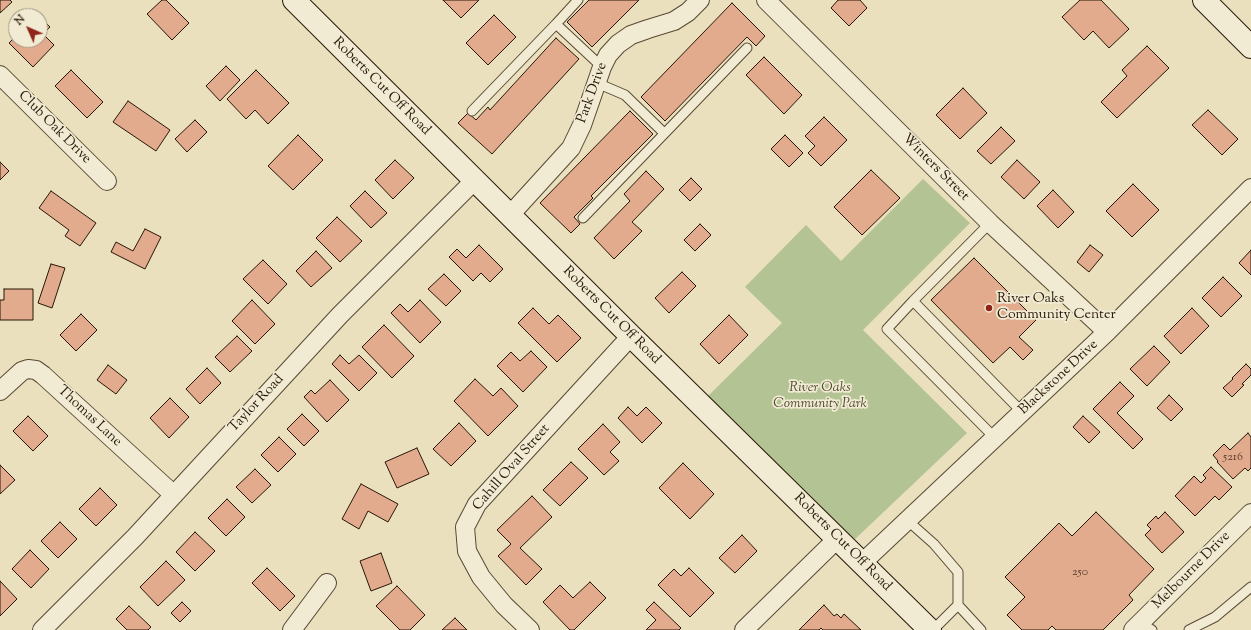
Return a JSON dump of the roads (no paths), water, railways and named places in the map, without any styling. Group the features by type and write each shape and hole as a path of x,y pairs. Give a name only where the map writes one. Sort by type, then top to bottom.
{"street":[{"name":"Roberts Cut Off Road","path":"294,0 474,180 931,630"},
{"name":"Park Drive","path":"510,215 571,148 582,125 608,55 622,41 631,35 674,21 688,12 700,0"},
{"name":"Winters Street","path":"766,0 990,223 1107,332"},
{"path":"1204,0 1251,47"},
{"name":"Club Oak Drive","path":"0,75 107,181"},
{"name":"Taylor Road","path":"42,630 135,538 340,315 474,180"},
{"name":"Blackstone Drive","path":"862,563 1107,332 1251,188"},
{"name":"Cahill Oval Street","path":"530,630 504,605 481,577 467,551 465,527 477,504 632,336"},
{"name":"Thomas Lane","path":"0,391 22,371 28,369 36,370 174,495"},
{"name":"Melbourne Drive","path":"1142,628 1251,513"},
{"path":"744,630 837,539"},
{"path":"292,630 327,583"}],"lane":[{"path":"472,111 578,0"},
{"path":"556,24 600,75 632,102 664,133"},
{"path":"583,218 747,48"},
{"path":"990,223 887,329 995,438"},
{"path":"914,301 1022,412"},
{"path":"908,520 934,544 958,572 958,605 981,630"},
{"path":"1189,630 1215,617 1251,587"},
{"path":"931,630 958,605"}],"place":[{"name":"River Oaks Community Center","path":"989,308"}],"park label":[{"name":"River Oaks Community Park","path":"820,398"}]}
